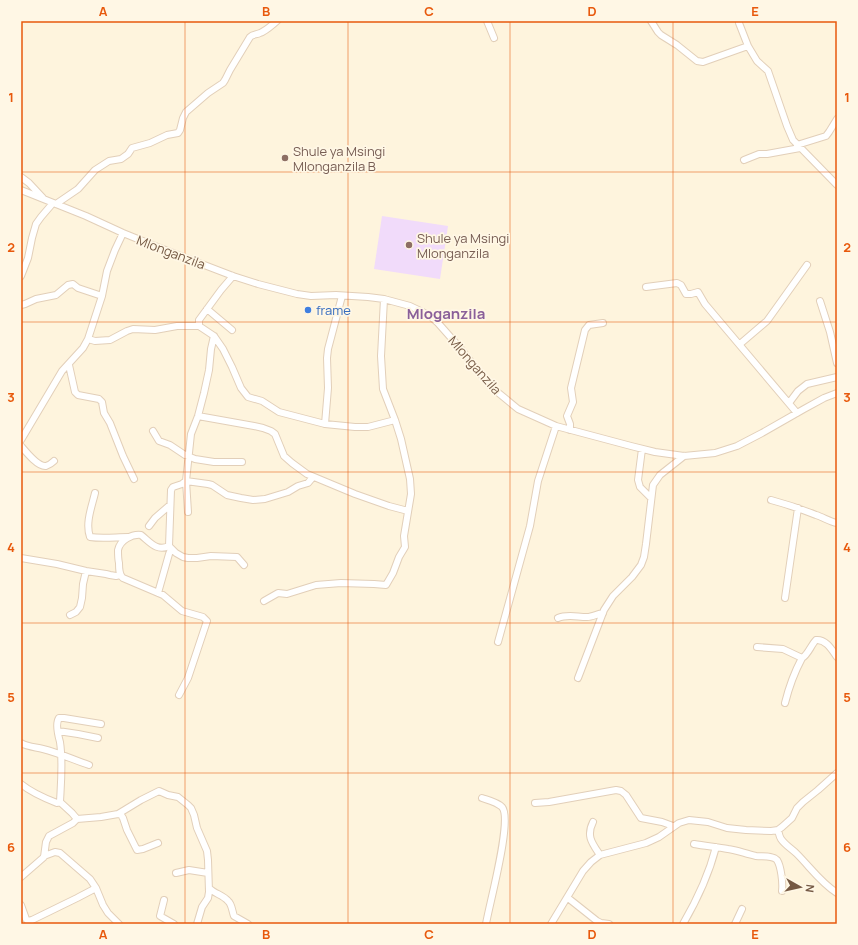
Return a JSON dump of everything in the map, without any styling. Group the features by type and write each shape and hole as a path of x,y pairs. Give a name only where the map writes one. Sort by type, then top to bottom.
{"street":[{"path":"21,276 28,258 36,224 54,203 78,189 95,170 109,161 121,159 128,154 132,148 146,145 167,135 178,133 186,112 208,93 223,84 250,37 261,33 277,21"},
{"path":"487,21 494,38"},
{"path":"651,21 661,35 677,45 697,61 703,62 748,46"},
{"path":"739,21 748,46 757,62 768,71 793,140 837,185"},
{"path":"744,160 759,154 767,154 799,146 826,136 837,119"},
{"path":"21,177 33,187 44,200"},
{"name":"Mlonganzila","path":"21,190 86,216 123,233 233,276 297,294 311,296 368,297 410,306 429,315 438,323 490,386 518,409 556,426 642,449 684,456 715,453 737,446 797,412 837,393"},
{"path":"21,440 62,371 83,348 88,339 102,296 107,271 123,233"},
{"path":"740,344 766,321 807,266"},
{"path":"199,326 199,320 220,290 233,276"},
{"path":"646,287 677,283 681,285 686,294 698,292 705,304 797,412"},
{"path":"21,305 36,299 56,295 68,285 73,284 78,288 102,296"},
{"path":"324,424 328,388 328,349 342,296"},
{"path":"264,601 278,594 287,594 316,585 341,583 386,585 405,547 404,536 411,494 410,479 401,439 383,389 381,356 384,300"},
{"path":"820,301 830,332 837,364"},
{"path":"207,309 232,330"},
{"path":"570,430 570,424 567,416 573,402 571,388 585,330 589,325 603,323"},
{"path":"88,339 95,341 110,340 126,331 133,329 155,330 177,326 199,326 214,336 223,349 241,388 248,397 262,401 279,412 324,424 355,427 368,427 395,420"},
{"path":"188,512 186,481 191,434 198,416 209,370 214,336"},
{"path":"69,365 75,392 78,396 98,399 102,402 104,413 110,423 134,480"},
{"path":"789,403 798,391 807,384 837,377"},
{"path":"198,416 254,426 271,431 275,434 284,456 313,477 362,497 408,511"},
{"path":"498,642 530,526 538,481 556,426"},
{"path":"153,431 159,441 170,445 188,457 206,461 242,462"},
{"path":"21,446 40,464 45,466 54,461"},
{"path":"642,449 638,480 640,487 651,498"},
{"path":"578,678 603,613 613,596 632,577 641,565 646,544 653,485 660,474 684,456"},
{"path":"158,593 170,548 170,505 172,488 186,481 208,484 227,495 253,500 265,499 288,492 308,482 313,477"},
{"path":"95,493 89,522 88,532 90,536 94,538 130,537"},
{"path":"771,500 798,508 837,523"},
{"path":"150,526 155,518 170,505"},
{"path":"785,598 798,508"},
{"path":"179,696 188,678 207,621 204,617 182,611 163,595 121,577 118,550 124,540 139,534 153,545 162,548 170,548 183,557 237,557 244,565"},
{"path":"21,558 116,576 120,575"},
{"path":"70,615 76,612 80,607 86,570"},
{"path":"558,618 563,616 591,617 603,613"},
{"path":"785,703 789,686 796,670 802,658 804,658 816,640 818,639 829,646 837,657"},
{"path":"757,647 783,649 802,658"},
{"path":"60,802 61,755 57,722 59,718 101,724"},
{"path":"58,731 98,738"},
{"path":"21,743 26,746 43,749 89,765"},
{"path":"551,924 587,866 600,855 646,843 659,837 673,826 689,820 708,822 727,828 746,830 778,830 792,818 797,808 803,802 837,773"},
{"path":"21,784 39,796 57,803 60,802 77,819"},
{"path":"536,803 616,790 621,791 626,795 641,818 662,822 673,826"},
{"path":"44,856 46,842 49,836 77,819 118,814 159,791 178,797 188,805 192,811 197,828 207,851 209,888 208,898 202,908 197,924"},
{"path":"482,798 499,804 504,811 504,832 501,854 486,924"},
{"path":"118,814 123,818 137,850 158,843"},
{"path":"593,822 589,832 590,838 600,855"},
{"path":"778,830 780,838 819,878 837,893"},
{"path":"694,844 775,858 782,877 782,891"},
{"path":"683,924 692,910 711,867 716,847"},
{"path":"21,876 44,856 54,852 60,853 90,879 108,913 119,924"},
{"path":"176,873 189,870 208,873"},
{"path":"21,905 28,921 96,888"},
{"path":"209,888 213,892 228,900 234,916 248,924"},
{"path":"568,898 597,921 609,924"},
{"path":"164,900 160,916 174,924"},
{"path":"735,924 742,909"}],"shaded area":[{"path":"382,216 448,226 440,279 374,269"}],"place":[{"name":"Shule ya Msingi Mlonganzila B","path":"285,158"},
{"name":"Shule ya Msingi Mlonganzila","path":"409,245"},
{"name":"frame","path":"308,310"}],"district":[{"name":"Mloganzila","path":"446,313"}]}
